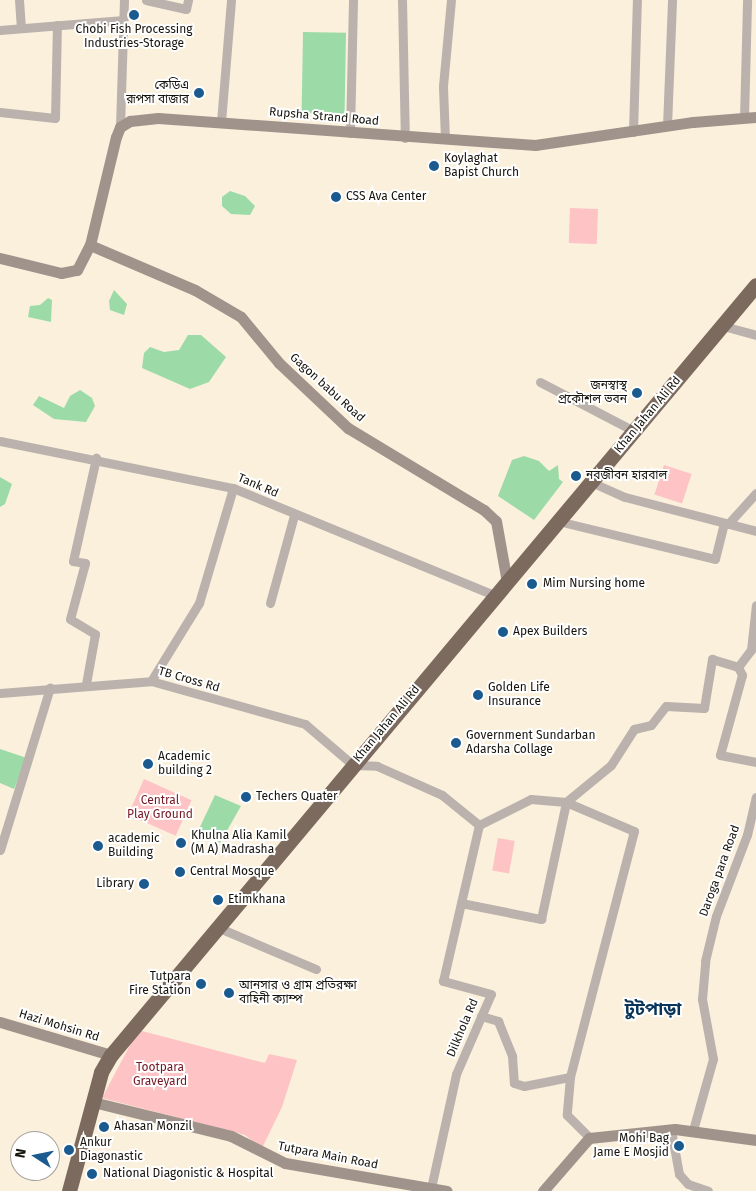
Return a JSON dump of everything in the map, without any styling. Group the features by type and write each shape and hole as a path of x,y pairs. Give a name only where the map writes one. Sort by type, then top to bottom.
{"highway":[{"name":"Khan Jahan Ali Rd","path":"69,1191 96,1102 115,1059 224,930 494,595 595,483 726,327 756,285"},
{"name":"Khan Jahan Ali Rd","path":"77,1191 101,1072 111,1056 357,764 566,523 634,431 756,296"}],"street":[{"path":"19,0 21,28"},
{"path":"0,258 71,273 80,266 90,245 120,127 124,0"},
{"path":"146,0 186,9 188,0"},
{"path":"221,122 230,0"},
{"path":"350,133 353,0"},
{"path":"402,0 404,138"},
{"path":"445,140 443,86 451,0"},
{"path":"633,132 637,0"},
{"path":"667,126 672,0"},
{"path":"744,118 747,0"},
{"path":"0,30 124,20"},
{"path":"0,112 55,118 57,26"},
{"name":"Rupsha Strand Road","path":"120,127 130,121 158,118 404,138 535,145 667,126 756,117"},
{"name":"Gagon babu Road","path":"90,245 195,290 241,317 279,363 348,428 484,510 496,521 507,582"},
{"path":"726,327 756,335"},
{"path":"540,382 634,431"},
{"name":"Tank Rd","path":"0,441 96,458 233,488 294,515 494,595"},
{"path":"86,684 95,634 70,619 85,563 73,561 96,458"},
{"path":"595,483 625,496 756,531"},
{"path":"151,681 199,604 233,488"},
{"path":"566,523 715,559 726,524 756,492"},
{"path":"270,603 294,515"},
{"path":"738,667 751,650 756,604"},
{"path":"461,903 541,919 566,802 611,765 634,729 652,725 666,706 704,708 712,659 738,667 742,675 720,755 756,762"},
{"name":"TB Cross Rd","path":"0,693 86,684 151,681 304,724 357,764"},
{"path":"0,850 50,687"},
{"path":"357,764 377,766 442,795 479,825 531,799 566,802 634,831 570,1077 568,1114 590,1138"},
{"name":"Daroga para Road","path":"693,1130 712,1059 702,999 705,961 716,916 747,835 756,798"},
{"name":"Dilkhola Rd","path":"431,1188 456,1074 491,994 443,981 479,825"},
{"path":"224,930 316,969"},
{"path":"481,1016 498,1021 512,1056 514,1083 524,1086 570,1077"},
{"name":"Hazi Mohsin Rd","path":"0,1022 111,1056"},
{"name":"Tutpara Main Road","path":"96,1102 231,1136 285,1163 447,1191"},
{"path":"671,1130 679,1174 688,1184 708,1191"},
{"path":"543,1191 590,1138 671,1130 693,1130 756,1140"}],"green space":[{"path":"570,208 598,209 597,244 569,243"},
{"path":"664,465 692,474 682,503 654,494"},
{"name":"Central Play Ground","path":"144,779 192,800 176,836 128,815"},
{"path":"498,838 515,841 509,873 492,870"},
{"name":"Tootpara Graveyard","path":"138,1030 265,1063 269,1054 297,1060 282,1107 262,1148 245,1135 102,1098"}],"shaded area":[{"path":"303,32 346,33 345,114 302,113"},
{"path":"230,191 245,196 255,206 250,215 231,214 222,206 222,197"},
{"path":"114,290 127,304 124,315 110,310 109,301"},
{"path":"48,298 52,300 51,322 28,317 30,306 40,305"},
{"path":"188,335 201,335 226,357 209,382 190,389 142,368 144,353 150,347 164,352 179,350"},
{"path":"80,390 92,398 95,406 86,422 54,419 33,405 39,396 64,408 70,396"},
{"path":"524,456 539,461 549,471 558,465 559,479 563,482 534,520 498,496 512,460"},
{"path":"0,477 12,484 5,504 0,507"},
{"path":"0,749 27,758 14,789 0,783"},
{"path":"215,795 241,806 220,843 199,829"}],"place":[{"name":"Chobi Fish Processing Industries-Storage","path":"134,15"},
{"name":"কেডিএ রূপসা বাজার","path":"199,93"},
{"name":"Koylaghat Bapist Church","path":"434,166"},
{"name":"CSS Ava Center","path":"336,197"},
{"name":"জনস্বাস্থ প্রকৌশল ভবন","path":"637,393"},
{"name":"নবজীবন হারবাল","path":"576,476"},
{"name":"Mim Nursing home","path":"532,584"},
{"name":"Apex Builders","path":"503,632"},
{"name":"Golden Life Insurance","path":"478,695"},
{"name":"Government Sundarban Adarsha Collage","path":"456,743"},
{"name":"Academic building 2","path":"148,764"},
{"name":"Techers Quater","path":"246,797"},
{"name":"Khulna Alia Kamil (M A) Madrasha","path":"181,843"},
{"name":"academic Building","path":"98,846"},
{"name":"Central Mosque","path":"180,872"},
{"name":"Library","path":"144,884"},
{"name":"Etimkhana","path":"218,900"},
{"name":"Tutpara Fire Station","path":"201,984"},
{"name":"আনসার ও গ্রাম প্রতিরক্ষা বাহিনী ক্যাম্প","path":"229,993"},
{"name":"Ahasan Monzil","path":"104,1127"},
{"name":"Mohi Bag Jame E Mosjid","path":"679,1146"},
{"name":"Ankur Diagonastic","path":"69,1150"},
{"name":"National Diagonistic & Hospital","path":"92,1174"}],"district":[{"name":"টুটপাড়া","path":"653,1009"}]}
